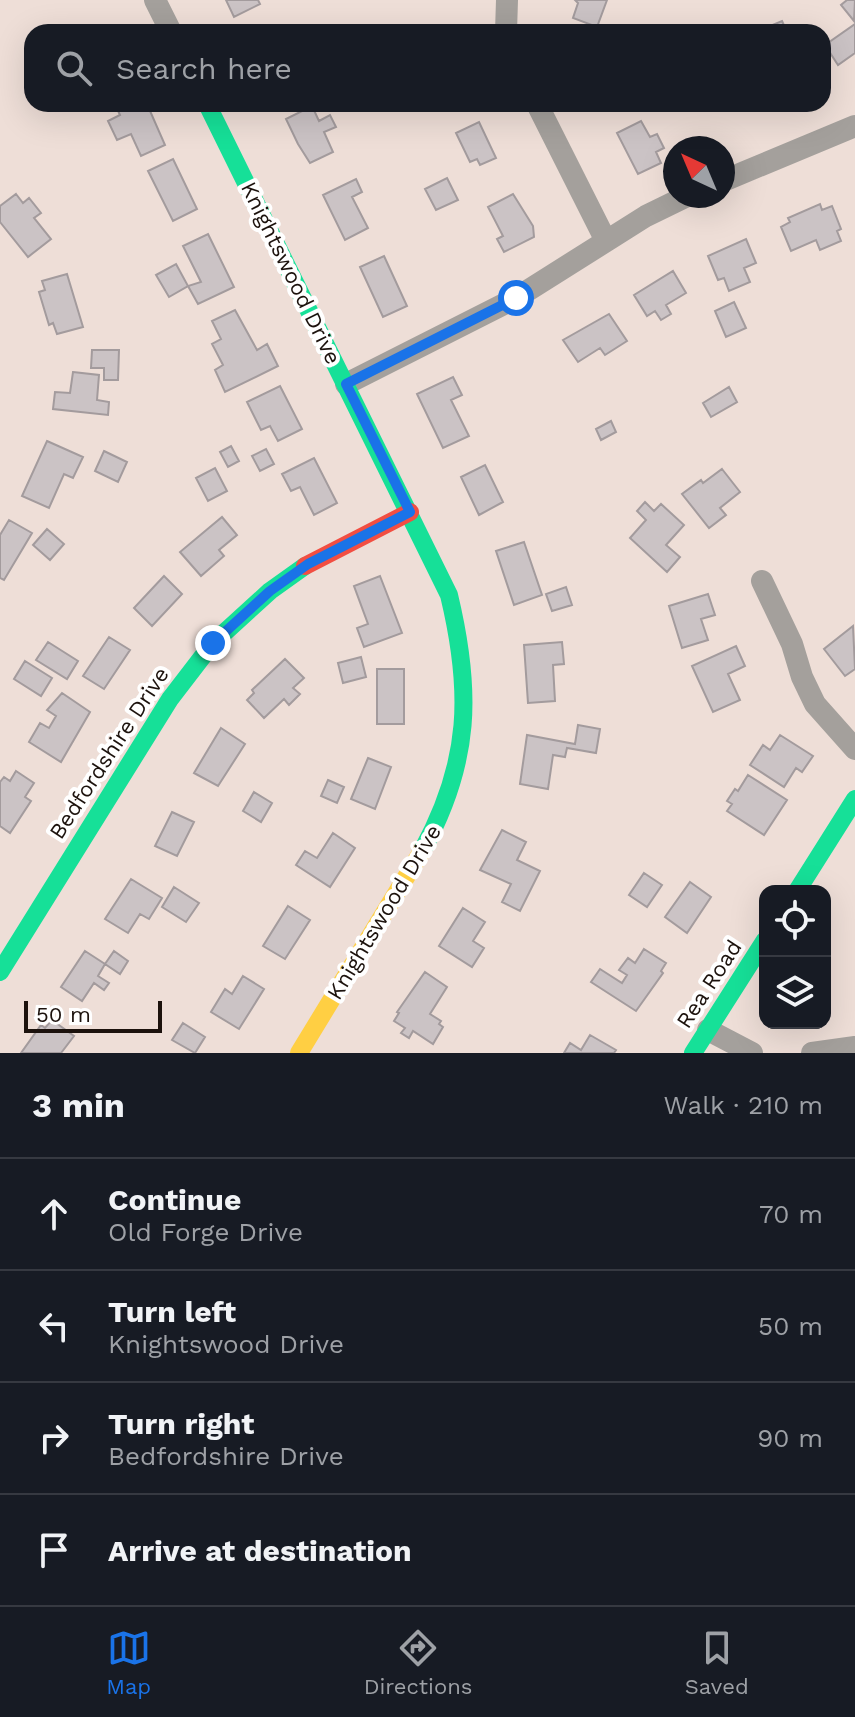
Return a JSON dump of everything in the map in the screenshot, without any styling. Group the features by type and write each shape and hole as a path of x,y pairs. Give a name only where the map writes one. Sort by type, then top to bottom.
{"street":[{"path":"155,0 167,24"},
{"path":"506,24 507,0"},
{"name":"Knightswood Drive","path":"211,112 449,595 459,627 465,663 466,703 462,748 435,830 412,873 299,1053"},
{"path":"541,112 606,241"},
{"path":"735,176 855,126"},
{"path":"346,384 516,298 665,208"},
{"name":"Bedfordshire Drive","path":"0,972 170,699 213,643 270,591 308,564 410,512"},
{"path":"762,581 792,644 802,677 815,704 855,749"},
{"path":"801,885 855,799"},
{"name":"Rea Road","path":"693,1053 759,949"},
{"path":"708,1030 752,1053"},
{"path":"812,1053 855,1047"}],"building":[{"path":"226,0 258,0 260,4 234,17"},
{"path":"575,0 607,0 598,24 573,18 578,3"},
{"path":"847,0 855,0 854,21 841,5"},
{"path":"855,24 855,53 838,65 831,54 831,41"},
{"path":"119,112 151,112 165,145 141,156 131,134 117,140 108,121 120,115"},
{"path":"300,112 315,112 319,121 330,115 336,127 324,132 333,152 310,163 286,119"},
{"path":"641,121 650,137 657,134 663,146 656,152 661,163 638,174 617,133"},
{"path":"479,122 496,158 480,165 477,159 470,162 456,133"},
{"path":"173,159 197,209 173,221 148,171"},
{"path":"447,178 458,200 436,210 425,189"},
{"path":"356,179 362,192 352,197 368,228 345,240 323,195"},
{"path":"16,194 23,203 29,198 41,213 34,218 51,239 28,257 0,222 0,206"},
{"path":"513,194 533,226 534,237 504,252 497,239 503,236 488,207"},
{"path":"820,204 822,210 832,206 841,229 837,231 841,241 820,250 816,240 791,251 781,227 790,222 788,218"},
{"path":"208,234 234,287 198,304 188,286 201,282 183,246"},
{"path":"746,239 756,263 744,268 750,282 729,291 724,278 718,280 708,256"},
{"path":"384,256 407,306 383,317 360,267"},
{"path":"176,264 188,286 169,297 156,275"},
{"path":"673,271 686,293 666,305 671,314 661,320 655,311 647,316 634,295"},
{"path":"67,274 83,327 57,334 53,323 49,325 39,292 45,290 42,281"},
{"path":"734,302 746,328 726,337 715,311"},
{"path":"235,310 257,350 267,344 278,366 225,392 215,370 223,365 212,344 221,339 212,321"},
{"path":"609,314 627,341 605,355 600,348 578,362 563,340"},
{"path":"92,350 119,350 118,380 104,380 104,368 91,368"},
{"path":"73,372 99,375 97,400 109,402 108,415 53,409 55,392 70,393"},
{"path":"453,377 462,395 451,400 469,436 443,448 417,394"},
{"path":"280,386 302,429 278,441 270,426 261,430 247,402"},
{"path":"729,387 737,402 711,417 703,403"},
{"path":"611,421 616,432 601,440 596,429"},
{"path":"47,441 83,457 73,478 64,474 49,508 22,496"},
{"path":"231,446 239,461 228,467 220,452"},
{"path":"266,449 274,464 260,471 252,456"},
{"path":"104,451 127,462 118,482 95,471"},
{"path":"314,458 337,503 314,515 300,487 291,491 282,474"},
{"path":"485,465 503,502 479,515 461,477"},
{"path":"215,468 227,491 208,501 196,478"},
{"path":"722,469 740,492 720,508 726,515 709,528 682,494"},
{"path":"645,502 654,511 661,504 684,525 666,545 680,557 667,572 630,538 646,520 637,511"},
{"path":"222,517 237,535 219,550 224,556 201,576 180,552"},
{"path":"9,520 32,533 4,580 0,578 0,535"},
{"path":"47,529 64,544 50,560 33,545"},
{"path":"524,542 542,595 514,605 496,551"},
{"path":"164,576 182,594 152,626 134,608"},
{"path":"380,576 402,633 364,647 357,628 368,624 354,586"},
{"path":"566,587 572,605 552,611 546,594"},
{"path":"708,594 715,615 701,619 708,640 682,648 669,606"},
{"path":"853,626 855,669 845,676 824,649"},
{"path":"109,637 130,650 104,689 83,676"},
{"path":"48,642 78,661 67,679 36,660"},
{"path":"562,642 564,664 553,665 555,701 528,703 524,645"},
{"path":"736,646 745,666 728,674 740,700 713,712 692,666"},
{"path":"361,657 366,677 343,683 338,663"},
{"path":"285,659 304,678 293,688 300,694 289,705 284,699 264,718 247,700 254,693 252,690"},
{"path":"25,661 52,678 41,696 14,679"},
{"path":"377,669 404,669 404,724 377,724"},
{"path":"62,693 90,712 61,762 29,742 40,723 49,728 56,716 47,710"},
{"path":"578,725 600,729 596,753 567,748 565,757 553,755 548,789 520,784 527,735 575,744"},
{"path":"221,728 245,744 218,786 194,773"},
{"path":"780,735 813,756 802,772 796,768 784,787 750,765 763,745 770,750"},
{"path":"368,758 391,767 375,809 351,799"},
{"path":"16,771 34,783 25,797 31,801 10,833 0,826 0,782 4,777 10,781"},
{"path":"748,775 787,800 764,835 727,811 732,804 727,801"},
{"path":"328,780 344,787 337,803 321,796"},
{"path":"254,792 272,803 261,822 243,811"},
{"path":"172,812 194,822 177,856 155,846"},
{"path":"502,830 526,842 517,860 540,871 520,911 502,902 511,884 480,870"},
{"path":"333,833 355,848 330,887 296,865 305,851 317,858"},
{"path":"644,873 662,885 647,907 629,895"},
{"path":"131,879 162,898 149,919 140,914 128,933 105,919"},
{"path":"690,882 711,897 687,933 665,917"},
{"path":"174,887 199,903 186,922 162,907"},
{"path":"288,906 310,920 285,959 263,946"},
{"path":"463,908 485,922 473,941 484,948 472,967 439,946"},
{"path":"644,949 666,963 661,971 663,973 636,1011 591,982 600,969 622,983 627,975 619,970 628,958 635,963"},
{"path":"85,951 105,964 98,976 109,983 104,990 94,983 82,1001 61,987"},
{"path":"114,951 128,961 120,974 105,964"},
{"path":"425,972 447,987 430,1014 441,1021 439,1024 443,1027 433,1044 413,1031 409,1038 401,1033 405,1028 394,1021"},
{"path":"243,976 264,989 239,1029 211,1012 225,989 232,994"},
{"path":"52,1020 74,1036 61,1053 21,1053 41,1025 45,1028"},
{"path":"183,1023 205,1037 195,1053 172,1040"},
{"path":"590,1035 616,1050 614,1053 564,1053 570,1043 581,1050"}],"traffic: fast":[{"path":"211,112 449,595 461,663 462,726 450,787 422,851"},
{"path":"0,972 170,699 213,643 270,591 305,566"},
{"path":"801,885 855,799"},
{"path":"693,1053 759,949"}],"traffic: slow":[{"path":"299,1053 422,851"}],"traffic: jam":[{"path":"305,566 410,512"}],"route":[{"path":"213,643 270,591 308,564 410,512 346,384 516,298"}]}
